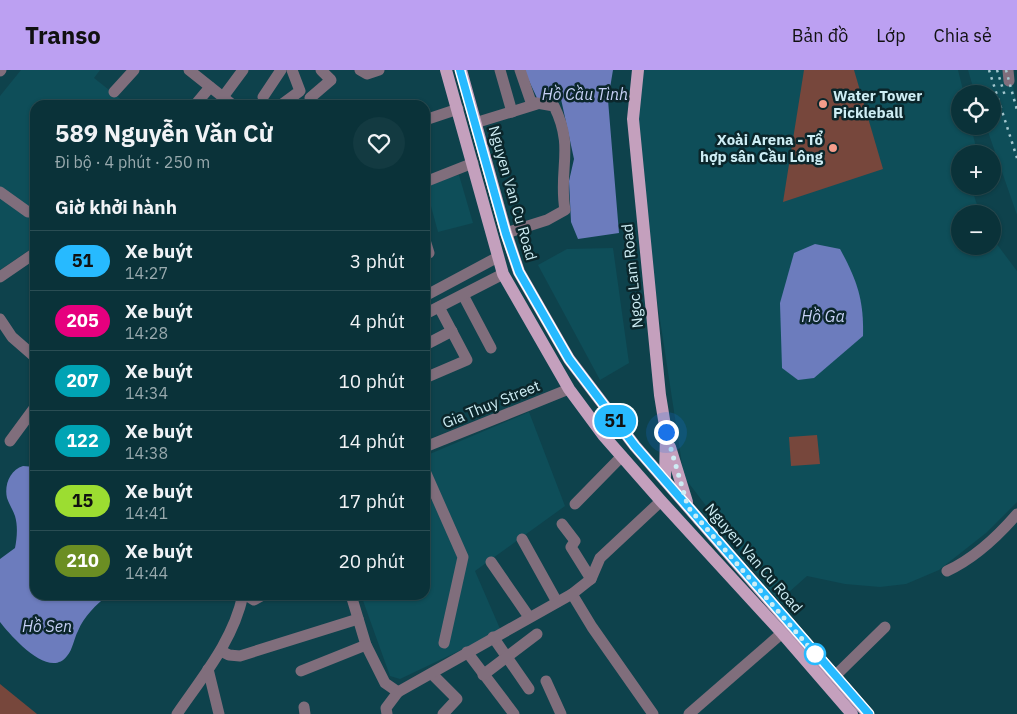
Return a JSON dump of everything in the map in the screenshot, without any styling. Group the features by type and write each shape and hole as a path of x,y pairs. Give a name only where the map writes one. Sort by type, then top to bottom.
{"main road":[{"name":"Nguyen Van Cu Road","path":"446,70 503,274 569,389 657,497 782,633 852,714"},
{"name":"Nguyen Van Cu Road","path":"460,70 506,234 519,272 569,359 616,422 868,714"},
{"name":"Ngoc Lam Road","path":"638,70 633,119 660,395 666,432 665,480"},
{"path":"666,432 688,507"},
{"path":"657,497 665,480"}],"street":[{"path":"114,92 134,70"},
{"path":"222,96 243,70"},
{"path":"263,97 281,70"},
{"path":"310,98 331,80 321,70"},
{"path":"361,70 367,74 379,70"},
{"path":"500,70 512,112"},
{"path":"506,234 547,220 565,210 565,134 554,106 531,102 520,70"},
{"path":"288,100 300,91 294,71"},
{"path":"197,72 210,87 227,100"},
{"path":"199,100 210,87"},
{"path":"475,123 537,104"},
{"path":"430,118 458,109"},
{"path":"430,180 473,163"},
{"path":"0,192 28,212"},
{"path":"0,277 30,256"},
{"path":"430,293 498,257"},
{"path":"430,312 503,274"},
{"path":"463,295 491,348"},
{"path":"430,376 467,360 439,307"},
{"path":"0,318 12,337 30,353"},
{"path":"430,342 452,331"},
{"name":"Gia Thuy Street","path":"430,445 569,389"},
{"path":"10,441 30,414"},
{"path":"575,504 622,456"},
{"path":"430,482 463,558 444,643"},
{"path":"386,714 386,708 398,692 572,594 591,579 600,558 657,497"},
{"path":"947,571 958,566 980,549 1017,514"},
{"path":"562,524 575,541 571,547 591,579"},
{"path":"522,539 557,602"},
{"path":"491,562 529,617"},
{"path":"572,594 592,627 653,714"},
{"path":"177,714 221,651 237,617 242,600"},
{"path":"352,600 366,645 385,683 398,692"},
{"path":"221,651 229,656 240,656 358,619"},
{"path":"834,676 885,627"},
{"path":"690,714 782,633"},
{"path":"483,675 537,634"},
{"path":"493,637 530,689"},
{"path":"301,671 366,645"},
{"path":"467,652 514,714"},
{"path":"208,670 219,714"},
{"path":"432,674 457,699 443,714"},
{"path":"546,681 561,714"}],"shaded area":[{"path":"21,70 100,70 94,78 122,100 30,100 30,249 0,270 0,96"},
{"path":"638,70 958,70 962,85 951,85 951,135 973,135 975,145 951,145 951,195 974,195 977,205 951,205 951,255 1001,255 1001,250 1017,271 1017,502 986,533 939,570 906,584 880,587 845,584 807,576 779,601 684,477 629,116"},
{"path":"804,70 854,70 883,169 783,202"},
{"path":"968,70 1010,70 1017,106 1017,215 1001,169 1001,145 993,145 989,135 1001,135 1001,85 972,85"},
{"path":"459,175 473,223 438,232 430,202 430,183"},
{"path":"613,248 629,363 600,380 538,265 567,249"},
{"path":"529,412 565,506 475,571 501,631 400,679 390,676 363,600 430,600 430,501 441,496 430,468 430,454"},
{"path":"817,435 820,464 791,466 789,437"},
{"path":"0,684 37,714 0,714"}],"water":[{"name":"Hồ Cầu Tình","path":"524,70 613,70 608,100 619,233 578,239 571,222 569,181 574,159 561,99 537,98"},
{"name":"Hồ Ga","path":"815,244 840,249 846,260 861,301 863,336 814,378 798,380 782,368 780,303 794,253"},
{"name":"Hồ Sen","path":"30,467 30,600 103,600 87,616 69,653 59,662 50,663 31,653 0,622 0,559 15,548 17,532 16,520 7,498 6,488 11,474 18,468"}],"railway":[{"path":"989,70 1017,158"},
{"path":"997,70 1005,96"},
{"path":"1006,70 1017,110"}],"bus line":[{"name":"51","path":"460,70 506,234 519,272 569,359 635,446 869,714"}],"place":[{"name":"Water Tower Pickleball","path":"823,104"},
{"name":"Xoài Arena - Tổ hợp sân Cầu Lông","path":"833,148"}],"route":[{"path":"666,432 688,507 815,654"}]}
